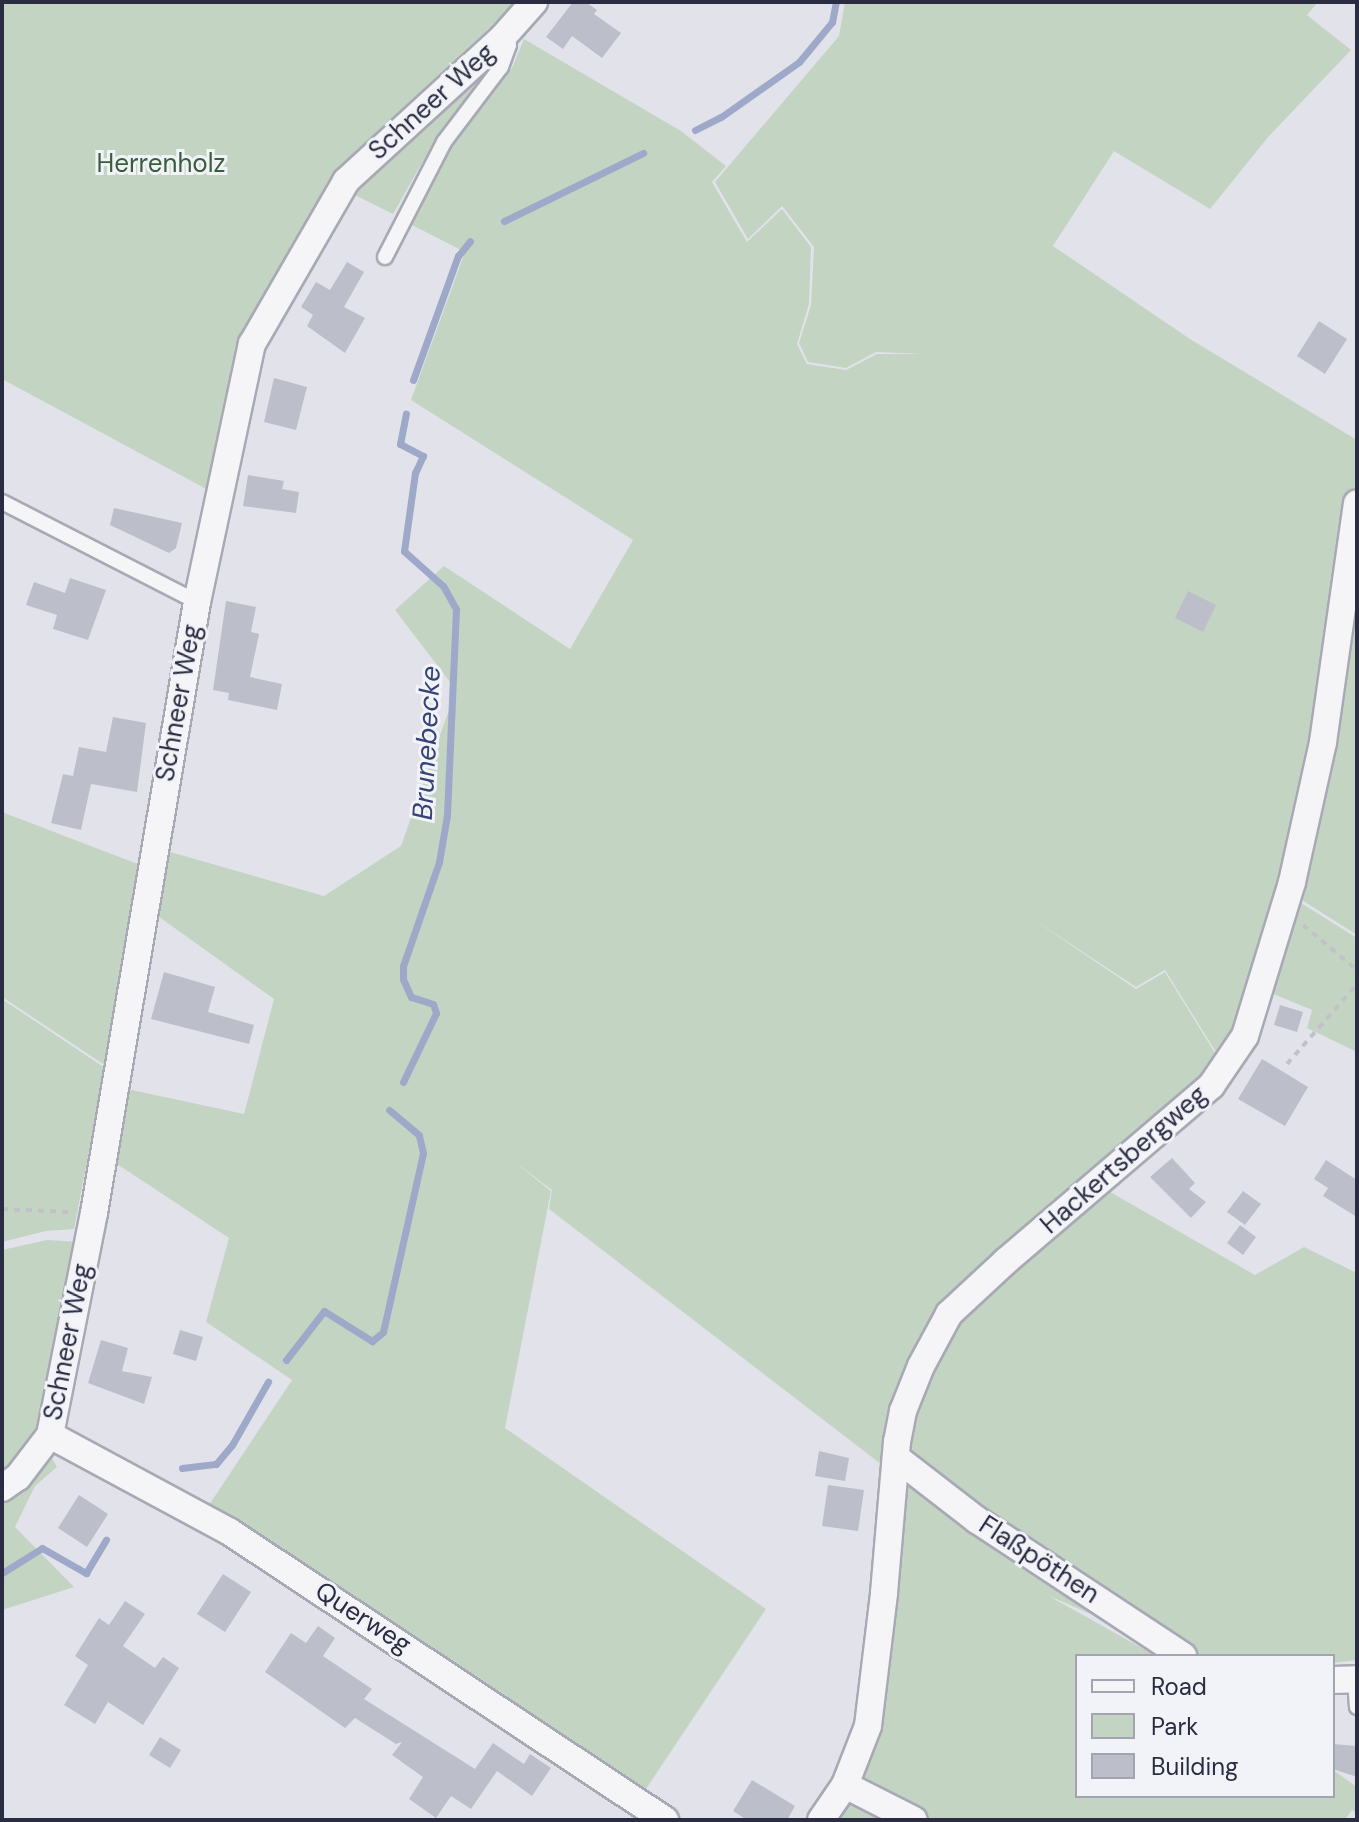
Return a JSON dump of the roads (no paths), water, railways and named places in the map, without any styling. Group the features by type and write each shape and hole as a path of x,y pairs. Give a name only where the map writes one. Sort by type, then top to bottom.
{"street":[{"name":"Schneer Weg","path":"2,1488 18,1477 50,1435 94,1213 197,602 252,344 346,181 503,37 534,2"},
{"name":"Hackertsbergweg","path":"821,1820 845,1785 868,1726 898,1459 897,1442 903,1411 921,1366 949,1314 1006,1261 1211,1086 1235,1053 1251,1018 1284,909 1323,742 1357,503"},
{"name":"Querweg","path":"50,1435 230,1532 665,1820"},
{"name":"Flaßpöthen","path":"898,1459 977,1520 1180,1654"},
{"path":"845,1785 914,1820"}],"lane":[{"path":"385,257 444,142 501,67 509,45 503,37"},
{"path":"2,502 197,602"},
{"path":"1348,1679 1357,1707"}],"waterway":[{"name":"Brunebecke","path":"695,130 721,117 799,62 832,22 836,2"},
{"name":"Brunebecke","path":"504,221 643,153"},
{"name":"Brunebecke","path":"413,380 458,256 470,241"},
{"name":"Brunebecke","path":"403,1082 436,1013 433,1004 411,997 403,979 403,966 439,862 447,815 456,609 443,586 404,551 415,473 423,456 400,444 406,414"},
{"name":"Brunebecke","path":"286,1360 324,1311 372,1341 383,1332 423,1153 419,1135 389,1110"},
{"path":"182,1468 216,1464 232,1445 268,1382"},
{"path":"2,1573 42,1548 86,1573 106,1540"}],"park label":[{"name":"Herrenholz","path":"161,164"}]}
